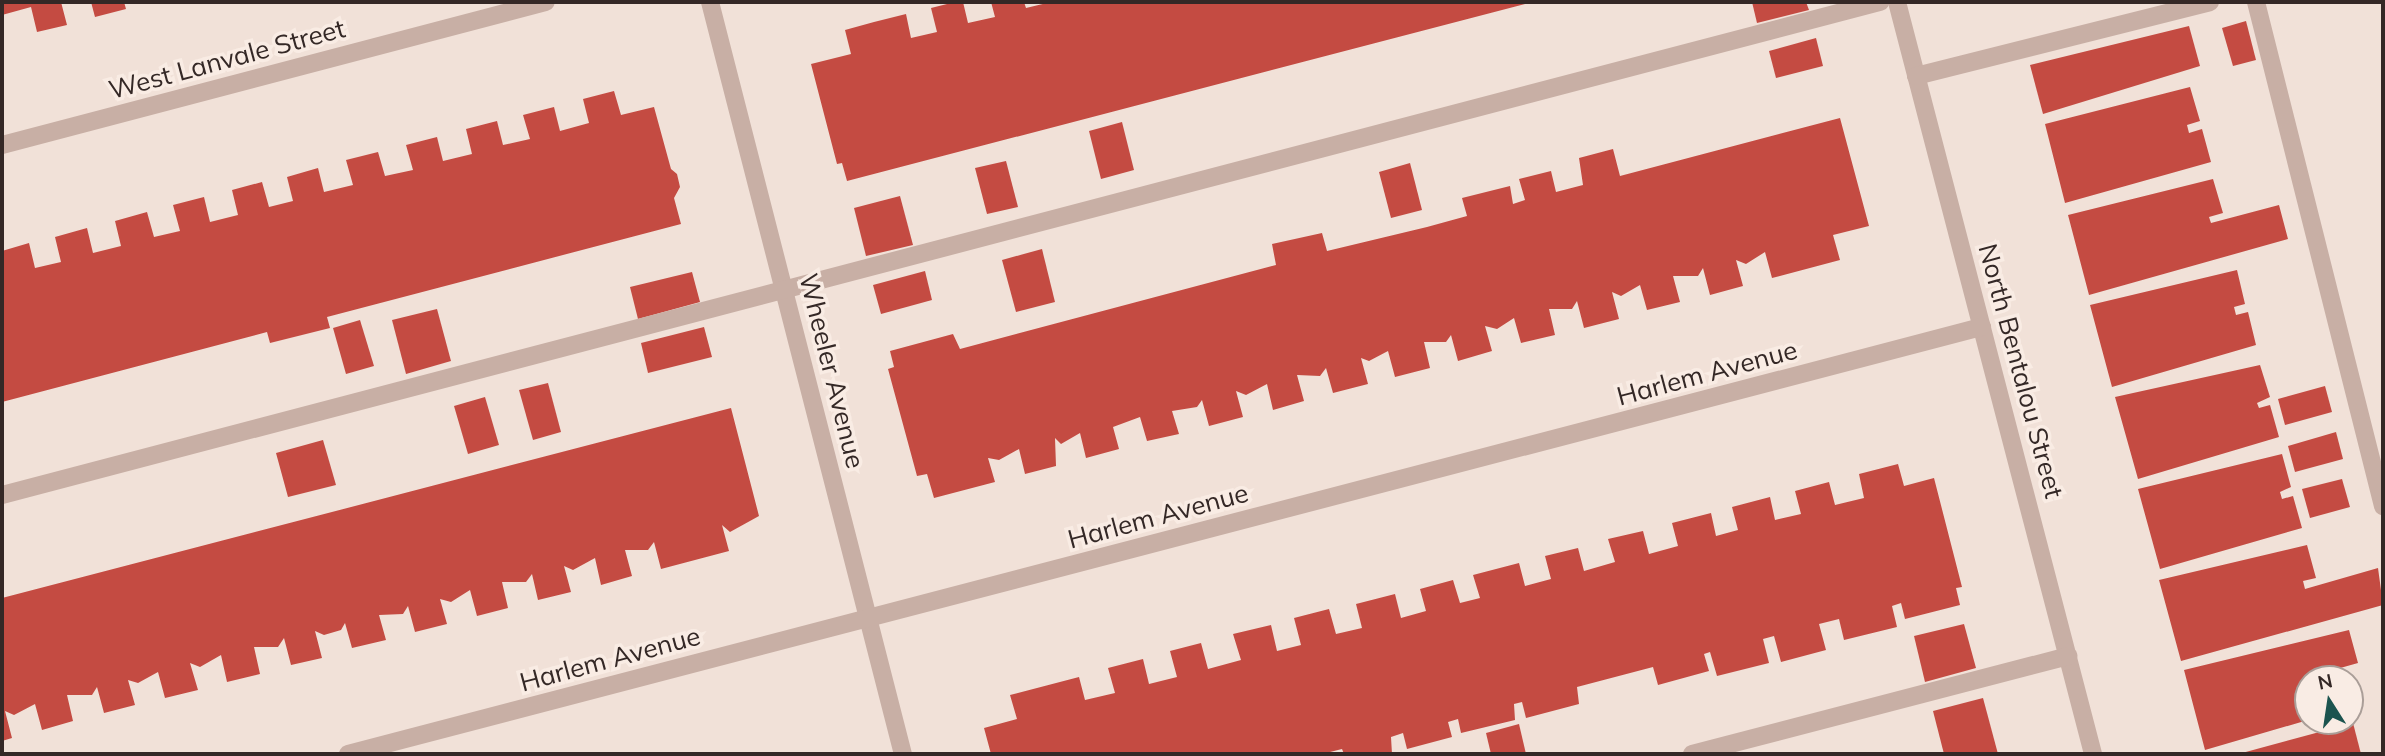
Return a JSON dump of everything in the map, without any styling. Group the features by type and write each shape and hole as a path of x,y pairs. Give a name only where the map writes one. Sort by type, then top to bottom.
{"street":[{"name":"West Lanvale Street","path":"2,145 546,2"},
{"name":"Wheeler Avenue","path":"710,2 903,754"},
{"path":"2,495 1880,2"},
{"name":"North Bentalou Street","path":"1897,2 2093,754"},
{"path":"1916,76 2210,2"},
{"path":"2256,2 2383,506"},
{"name":"Harlem Avenue","path":"348,754 1982,327"},
{"path":"1692,754 2068,656"}],"building":[{"path":"2,2 61,2 67,25 37,32 31,7 2,15"},
{"path":"91,2 124,2 126,9 95,17"},
{"path":"963,2 968,23 995,17 991,2 1024,2 1026,8 1051,2 1529,3 847,181 842,163 837,164 811,64 851,54 845,30 874,22 906,14 911,38 937,32 931,8"},
{"path":"1752,2 1806,2 1809,10 1757,23"},
{"path":"2246,21 2256,60 2233,66 2222,28"},
{"path":"2189,26 2200,66 2043,114 2030,65"},
{"path":"1816,38 1823,66 1776,78 1769,51"},
{"path":"2190,87 2200,121 2187,125 2189,133 2202,129 2211,162 2065,203 2045,124"},
{"path":"614,91 621,115 654,107 671,169 677,174 680,187 674,198 681,224 327,317 330,328 270,343 267,332 2,402 2,251 29,243 35,268 61,262 55,237 87,228 93,253 121,246 115,221 147,212 154,237 180,231 173,205 204,197 210,222 238,215 232,190 262,182 269,207 293,201 287,177 318,168 324,192 353,185 346,160 378,152 385,176 413,170 406,145 437,137 443,161 472,154 466,129 497,121 503,145 530,139 523,115 554,107 560,131 589,123 583,99"},
{"path":"1840,118 1869,226 1833,235 1840,260 1772,278 1765,252 1746,264 1736,260 1743,286 1710,295 1703,268 1698,276 1673,276 1680,302 1647,310 1640,285 1621,296 1612,292 1619,319 1584,328 1577,301 1572,309 1549,309 1555,335 1521,343 1514,318 1497,329 1485,326 1492,351 1458,361 1451,335 1446,342 1424,342 1430,368 1395,377 1388,351 1369,361 1361,358 1368,384 1333,393 1326,368 1320,376 1297,375 1304,401 1273,410 1267,384 1246,395 1236,391 1243,417 1209,426 1202,400 1197,407 1172,411 1179,434 1147,441 1140,417 1113,427 1119,449 1086,458 1080,433 1061,444 1055,438 1056,466 1025,474 1019,449 999,460 988,458 995,482 934,498 927,474 917,476 888,369 894,367 890,351 953,334 960,349 1276,265 1272,244 1322,233 1327,251 1427,227 1467,216 1462,198 1510,186 1513,204 1525,200 1519,179 1551,171 1556,192 1583,185 1579,158 1613,149 1620,176"},
{"path":"1122,122 1134,170 1101,179 1089,131"},
{"path":"1006,161 1018,207 987,214 975,168"},
{"path":"1410,163 1422,210 1391,218 1379,172"},
{"path":"2213,179 2223,213 2209,217 2211,223 2279,205 2288,239 2089,295 2068,215"},
{"path":"900,196 913,245 866,256 854,208"},
{"path":"1042,249 1055,302 1016,312 1002,260"},
{"path":"2237,270 2245,304 2234,307 2236,315 2248,312 2256,345 2112,387 2090,305"},
{"path":"925,271 932,300 881,314 873,285"},
{"path":"692,272 700,302 638,319 630,287"},
{"path":"437,309 451,361 406,374 392,320"},
{"path":"360,320 374,366 346,374 333,328"},
{"path":"704,327 712,357 648,373 641,343"},
{"path":"2260,365 2270,397 2257,403 2259,408 2270,405 2279,437 2138,479 2115,397"},
{"path":"548,383 561,432 533,440 519,390"},
{"path":"2325,386 2332,412 2285,425 2278,399"},
{"path":"485,397 499,445 468,454 454,406"},
{"path":"731,408 759,516 730,532 722,525 729,551 661,569 654,542 648,550 625,550 632,576 601,585 595,558 573,570 564,566 571,592 538,600 532,574 526,582 502,582 508,608 477,616 470,590 451,602 440,599 447,624 415,632 408,606 403,614 379,615 386,640 352,648 345,623 341,630 324,635 315,631 322,658 291,665 284,638 278,647 254,647 260,674 227,682 221,655 200,667 190,663 198,690 165,698 158,672 138,683 128,680 135,705 104,713 97,687 92,695 67,695 73,721 42,730 35,704 14,715 5,711 12,738 2,741 2,598"},
{"path":"2336,432 2343,459 2295,472 2288,446"},
{"path":"323,440 336,485 288,497 276,453"},
{"path":"2282,454 2291,487 2280,492 2282,499 2293,496 2302,528 2160,569 2138,489"},
{"path":"1898,464 1904,486 1934,478 1962,587 1956,588 1960,605 1905,619 1901,603 1892,606 1897,627 1844,640 1839,619 1819,624 1826,650 1781,662 1774,636 1763,639 1769,663 1717,676 1710,652 1704,654 1709,671 1658,685 1653,667 1577,687 1579,704 1526,718 1522,702 1514,704 1515,720 1461,733 1458,719 1448,722 1452,737 1407,749 1403,733 1391,737 1392,754 1344,754 1342,749 1322,754 991,754 984,728 1017,719 1010,695 1079,677 1085,700 1115,693 1108,668 1143,659 1149,684 1177,677 1170,651 1201,643 1208,669 1241,660 1233,634 1271,625 1277,651 1301,645 1294,618 1329,609 1336,634 1362,628 1356,604 1395,594 1401,618 1426,611 1420,589 1453,580 1460,603 1480,598 1473,575 1519,563 1525,586 1551,579 1545,556 1578,548 1584,571 1615,562 1608,539 1643,531 1649,554 1678,546 1672,523 1711,513 1716,536 1738,530 1732,507 1770,497 1775,520 1801,514 1795,491 1829,482 1835,505 1864,498 1859,474"},
{"path":"2342,479 2350,507 2310,518 2302,489"},
{"path":"2307,545 2316,578 2303,581 2305,589 2378,568 2383,605 2181,661 2159,580"},
{"path":"1964,624 1976,668 1925,682 1914,636"},
{"path":"2349,630 2358,663 2294,665 2294,724 2205,750 2184,670"},
{"path":"1983,698 1998,754 1944,754 1933,711"},
{"path":"1519,724 1526,754 1491,754 1486,733"},
{"path":"2309,735 2356,735 2361,754 2242,754"}]}
